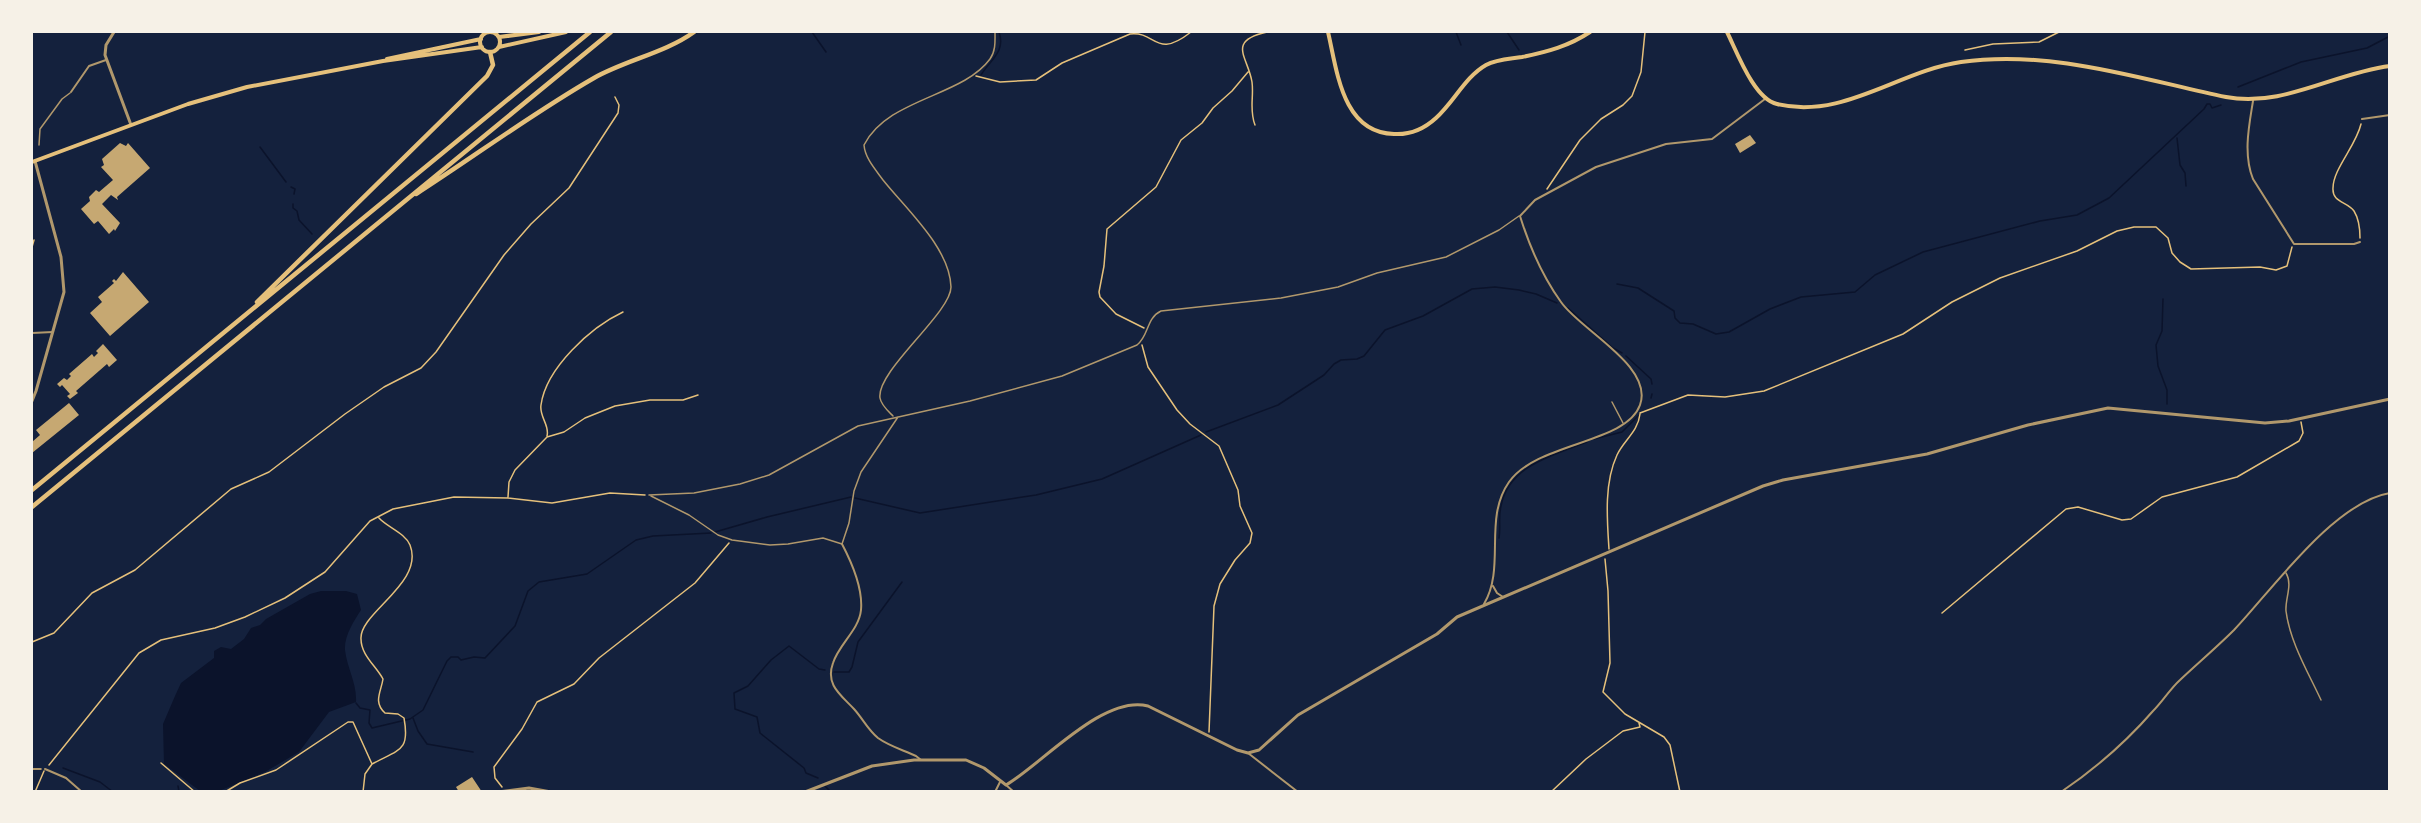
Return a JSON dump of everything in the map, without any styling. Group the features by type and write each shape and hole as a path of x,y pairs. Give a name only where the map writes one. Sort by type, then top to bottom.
{"highway":[{"path":"32,490 590,32"},
{"path":"394,209 588,82 694,32"},
{"path":"32,507 609,33"},
{"path":"231,326 487,76 493,65 490,52"}],"main road":[{"path":"482,47 481,39 484,34 490,32 495,33 499,38 499,47"},
{"path":"499,38 539,32"},
{"path":"33,162 131,125 247,87 383,61 482,47 490,52 499,47 566,32"},
{"path":"1328,32 1342,88 1356,117 1367,126 1380,132 1393,134 1417,130 1434,120 1470,79 1486,65 1504,59 1557,49 1590,32"},
{"path":"1727,32 1757,91 1765,99 1783,105 1830,104 1874,92 1948,64 1972,61 2027,60 2071,64 2232,99 2253,101 2272,99 2350,74 2390,66"},
{"path":"383,61 391,57 481,39"}],"street":[{"path":"114,32 106,45 106,60 131,125"},
{"path":"71,92 89,66 106,60"},
{"path":"1484,604 1493,586 1497,509 1503,492 1515,475 1537,459 1617,429 1639,412 1642,394 1635,373 1626,362 1574,317 1560,301 1528,238 1520,216 1545,193 1596,167 1666,144 1712,139 1765,99"},
{"path":"2253,101 2247,147 2249,169 2294,244 2354,244 2360,242"},
{"path":"2362,119 2390,115"},
{"path":"32,401 64,292 64,274 33,162"},
{"path":"32,333 53,332"},
{"path":"1248,753 1265,746 1298,715 1437,634 1457,617 1771,483 1927,454 2028,425 2099,410 2119,408 2247,423 2271,423 2300,419 2390,399"},
{"path":"2061,792 2098,766 2154,711 2179,681 2233,630 2286,573 2303,550 2347,513 2366,501 2390,493"},
{"path":"842,544 855,573 861,606 857,624 831,667 831,681 835,691 855,710 869,730 878,738 921,760"},
{"path":"1493,586 1503,597"},
{"path":"1006,785 1076,732 1127,705 1148,706 1237,750 1248,753 1298,792"},
{"path":"805,792 873,766 895,761 921,760 966,760 984,768 1014,792"},
{"path":"45,769 66,777 82,792"},
{"path":"995,792 1000,782"},
{"path":"498,792 529,788 551,792"}],"lane":[{"path":"894,417 881,402 879,396 881,389 899,361 946,303 951,287 946,269 934,243 874,168 865,152 864,145 875,131 897,112 973,75 991,58 995,32"},
{"path":"39,145 40,129 62,99 71,92"},
{"path":"649,495 694,493 769,475 858,426 970,401 1062,376 1141,342 1156,313 1172,308 1298,295 1338,287 1391,269 1440,259 1499,230 1520,216"},
{"path":"1612,402 1623,424"},
{"path":"649,495 689,515 718,535 732,540 770,545 823,538 842,544 849,523 854,491 861,472 898,416"},
{"path":"2286,573 2290,580 2286,607 2288,619 2299,651 2321,700"}],"path":[{"path":"973,75 980,79 1000,82 1036,80 1062,63 1130,34 1137,33 1165,45 1178,41 1191,32"},
{"path":"1255,125 1251,114 1252,82 1242,57 1242,49 1250,38 1268,32"},
{"path":"1545,193 1580,140 1601,119 1623,105 1632,96 1644,59 1645,32"},
{"path":"1965,50 1993,44 2039,42 2059,32"},
{"path":"1148,329 1116,314 1100,297 1107,229 1156,188 1181,140 1202,123 1248,72"},
{"path":"32,642 54,633 92,593 135,570 231,489 268,472 384,387 421,368 436,352 504,255 569,188 618,113 619,105 615,97"},
{"path":"2360,242 2360,227 2353,209 2336,200 2332,190 2335,176 2358,137 2362,119"},
{"path":"1680,792 1670,745 1664,736 1639,723 1609,700 1603,692 1610,663 1608,500 1617,454 1635,431 1639,412 1688,395 1725,397 1781,384 1903,334 1952,302 2000,278 2077,251 2117,231 2134,227 2156,227 2168,238 2172,253 2180,262 2191,268 2205,270 2249,267 2282,269 2287,266 2294,244"},
{"path":"32,247 34,240"},
{"path":"547,437 548,431 540,412 548,381 573,351 605,323 623,312"},
{"path":"1141,342 1148,367 1178,410 1190,424 1219,446 1238,490 1240,506 1252,533 1250,543 1235,560 1220,584 1214,606 1208,735"},
{"path":"508,498 509,482 514,470 547,437 564,432 585,418 615,406 650,400 682,400 698,395"},
{"path":"1942,613 2066,509 2078,507 2122,520 2132,519 2162,497 2226,481 2281,452 2301,439 2303,433 2300,419"},
{"path":"50,764 139,652 161,640 215,628 245,617 285,598 325,572 366,526 393,509 438,499 474,496 552,503 610,493 649,495"},
{"path":"363,792 365,774 372,764 406,743 407,735 404,719 398,714 386,713 379,705 378,694 383,679 365,652 360,638 365,626 399,587 411,561 410,545 407,540 385,525 378,517"},
{"path":"503,790 495,778 494,767 522,729 537,702 574,684 599,658 695,583 732,540"},
{"path":"225,792 240,783 276,770 351,721 372,764"},
{"path":"1551,792 1586,759 1623,731 1640,727 1639,723"},
{"path":"161,763 195,792"},
{"path":"32,769 45,769 35,792"},
{"path":"180,778 183,774"}],"water":[{"path":"321,591 346,591 357,594 361,610 348,634 345,645 356,702 329,712 299,752 265,772 219,791 200,791 164,764 163,724 181,683 214,658 214,651 221,647 231,649 244,639 251,628 260,625 266,619 310,594"}],"building":[{"path":"1750,135 1756,143 1740,153 1735,144"},
{"path":"120,143 126,146 128,143 150,168 117,197 118,200 111,195 102,204 120,223 115,231 114,229 109,234 98,221 94,224 81,209 90,201 89,197 96,190 99,192 113,180 101,167 104,165 102,159"},
{"path":"123,272 149,302 110,336 90,313 102,302 98,297"},
{"path":"103,344 117,360 109,367 107,364 70,399 67,396 70,394 62,385 60,387 57,384 64,378 67,380 71,376 69,374 92,354 94,357"},
{"path":"69,403 79,415 32,453 32,442 40,435 36,430"},
{"path":"472,777 482,792 459,792 456,787"}],"waterway":[{"path":"812,32 826,52"},
{"path":"981,75 999,50 1001,39 999,32"},
{"path":"1456,32 1461,45"},
{"path":"1507,32 1519,50"},
{"path":"2238,87 2301,62 2367,48 2390,36"},
{"path":"1617,284 1638,288 1674,311 1675,318 1680,323 1693,324 1716,334 1729,332 1770,309 1801,297 1855,292 1875,275 1923,252 2040,221 2077,215 2109,198 2207,104 2210,104 2212,108 2221,105"},
{"path":"2177,138 2180,165 2185,173 2186,186"},
{"path":"260,147 286,182"},
{"path":"291,187 295,189 294,194"},
{"path":"293,204 299,220 312,234"},
{"path":"1206,432 1278,405 1324,375 1341,360 1364,356 1385,330 1423,316 1472,289 1495,287 1519,290 1557,303"},
{"path":"2163,299 2162,331 2156,345 2158,366 2167,390 2167,404"},
{"path":"1568,308 1613,348 1622,353"},
{"path":"1626,356 1651,379 1652,384"},
{"path":"1651,398 1652,394"},
{"path":"1594,439 1622,432 1638,416"},
{"path":"855,498 920,513 1036,495 1102,479 1201,435"},
{"path":"1499,538 1501,506 1513,481 1535,463 1587,442"},
{"path":"715,532 851,497"},
{"path":"356,703 360,708 370,710 369,723 372,728 410,719 423,710 447,661 451,657 458,657 461,660 474,657 485,658 515,626 528,591 539,582 587,574 636,540 653,536 711,533"},
{"path":"834,672 849,672 858,642 902,582"},
{"path":"818,778 806,773 804,768 760,733 757,717 735,709 734,693 748,686 771,660 789,646 819,669 825,670"},
{"path":"413,718 427,744 473,752"},
{"path":"63,768 100,782 113,792"},
{"path":"178,786 179,792"},
{"path":"825,786 831,792"}]}
